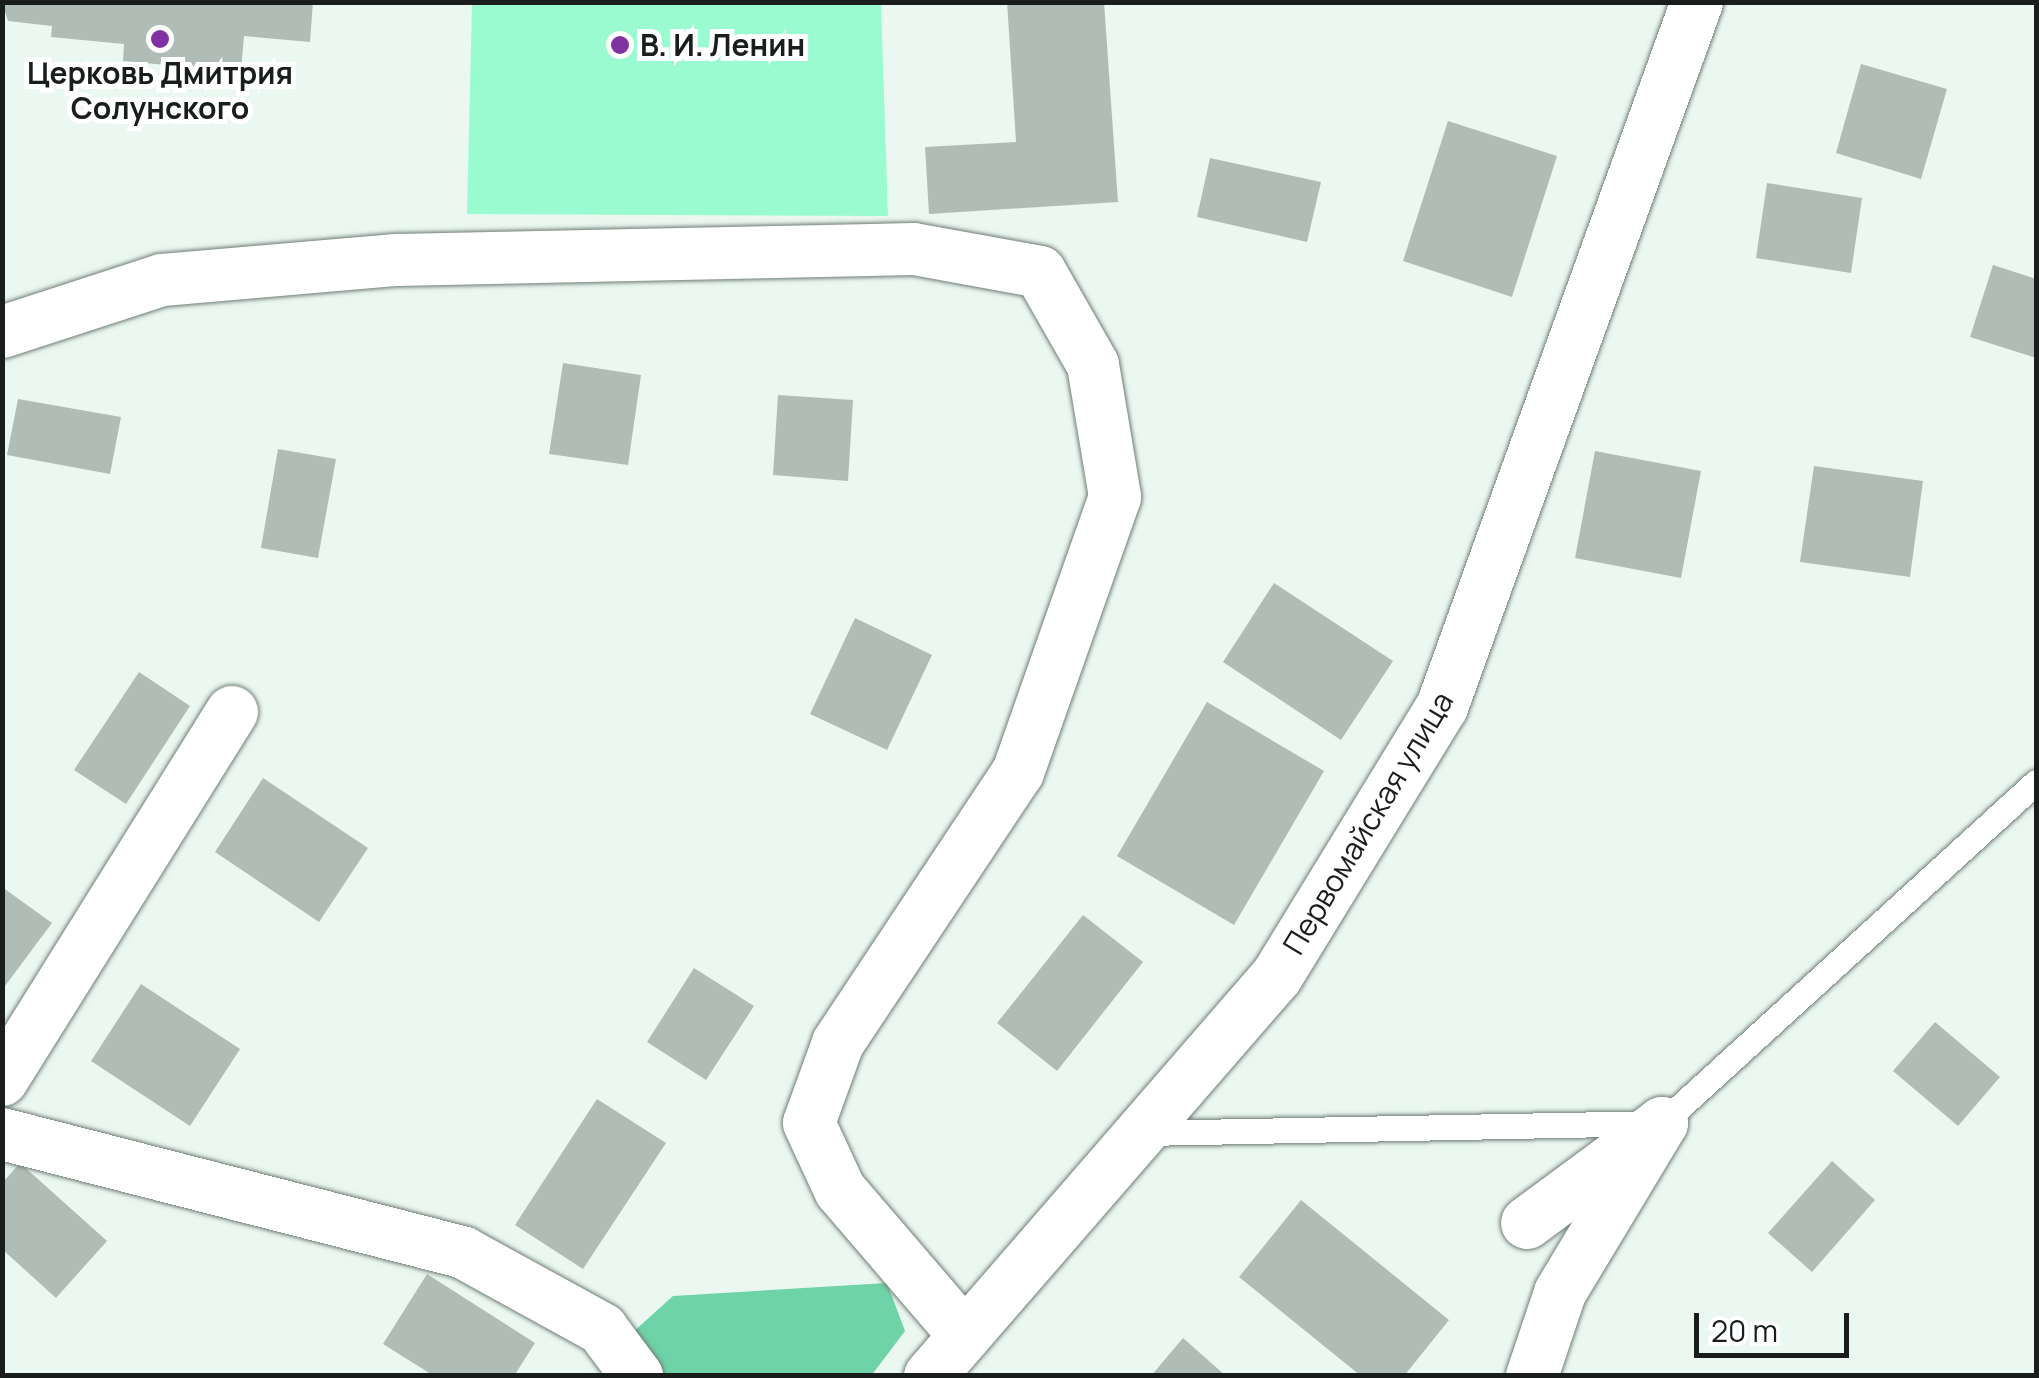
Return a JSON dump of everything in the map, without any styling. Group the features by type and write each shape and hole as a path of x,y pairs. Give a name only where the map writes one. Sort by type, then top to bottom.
{"street":[{"name":"Первомайская улица","path":"930,1376 1277,976 1442,708 1697,2"},
{"path":"2,332 162,280 397,260 914,249 1040,272 1093,365 1115,497 1018,772 838,1043 808,1123 840,1190 965,1336"},
{"path":"2,1080 232,712"},
{"path":"1527,1223 1662,1122"},
{"path":"1532,1376 1560,1293 1662,1122"},
{"path":"2,1134 464,1253 602,1330 637,1376"}],"lane":[{"path":"1140,1133 1662,1122 2036,782"}],"green space":[{"path":"472,3 881,3 888,216 467,214"},
{"path":"887,1283 905,1331 871,1376 663,1375 632,1333 673,1296"}],"building":[{"name":"Церковь Дмитрия Солунского","path":"2,2 313,2 310,42 244,36 241,72 123,61 124,44 51,37 52,26 8,21"},
{"path":"1007,2 1104,2 1118,202 929,214 925,147 1016,142"},
{"path":"1861,64 1947,89 1921,179 1836,153"},
{"path":"1448,121 1557,156 1512,297 1403,261"},
{"path":"1210,158 1321,182 1307,242 1197,217"},
{"path":"1767,183 1862,198 1851,273 1756,258"},
{"path":"1993,265 2036,279 2036,358 1970,337"},
{"path":"563,363 641,375 628,465 549,454"},
{"path":"778,395 853,400 848,481 773,475"},
{"path":"18,399 121,417 110,474 7,455"},
{"path":"278,449 336,459 318,558 261,548"},
{"path":"1595,451 1701,471 1681,578 1575,558"},
{"path":"1814,466 1923,481 1910,577 1800,562"},
{"path":"1274,583 1393,661 1341,740 1223,662"},
{"path":"855,618 932,655 887,750 810,714"},
{"path":"139,672 190,706 126,804 74,770"},
{"path":"1207,702 1324,771 1234,925 1117,856"},
{"path":"263,778 368,848 319,922 215,852"},
{"path":"2,887 52,923 2,990"},
{"path":"1083,915 1143,962 1057,1071 997,1023"},
{"path":"694,968 754,1006 706,1080 647,1042"},
{"path":"141,984 240,1049 190,1126 91,1061"},
{"path":"1935,1022 2000,1077 1958,1126 1893,1071"},
{"path":"597,1099 666,1143 583,1269 515,1225"},
{"path":"1832,1161 1875,1200 1812,1272 1768,1233"},
{"path":"20,1163 107,1241 56,1298 3,1250 3,1182"},
{"path":"1301,1200 1449,1320 1404,1376 1361,1376 1239,1277"},
{"path":"427,1274 535,1343 514,1376 434,1376 383,1344"},
{"path":"1183,1338 1226,1376 1151,1376"}],"place":[{"name":"Церковь Дмитрия Солунского","path":"160,39"},
{"name":"В. И. Ленин","path":"620,45"}]}
